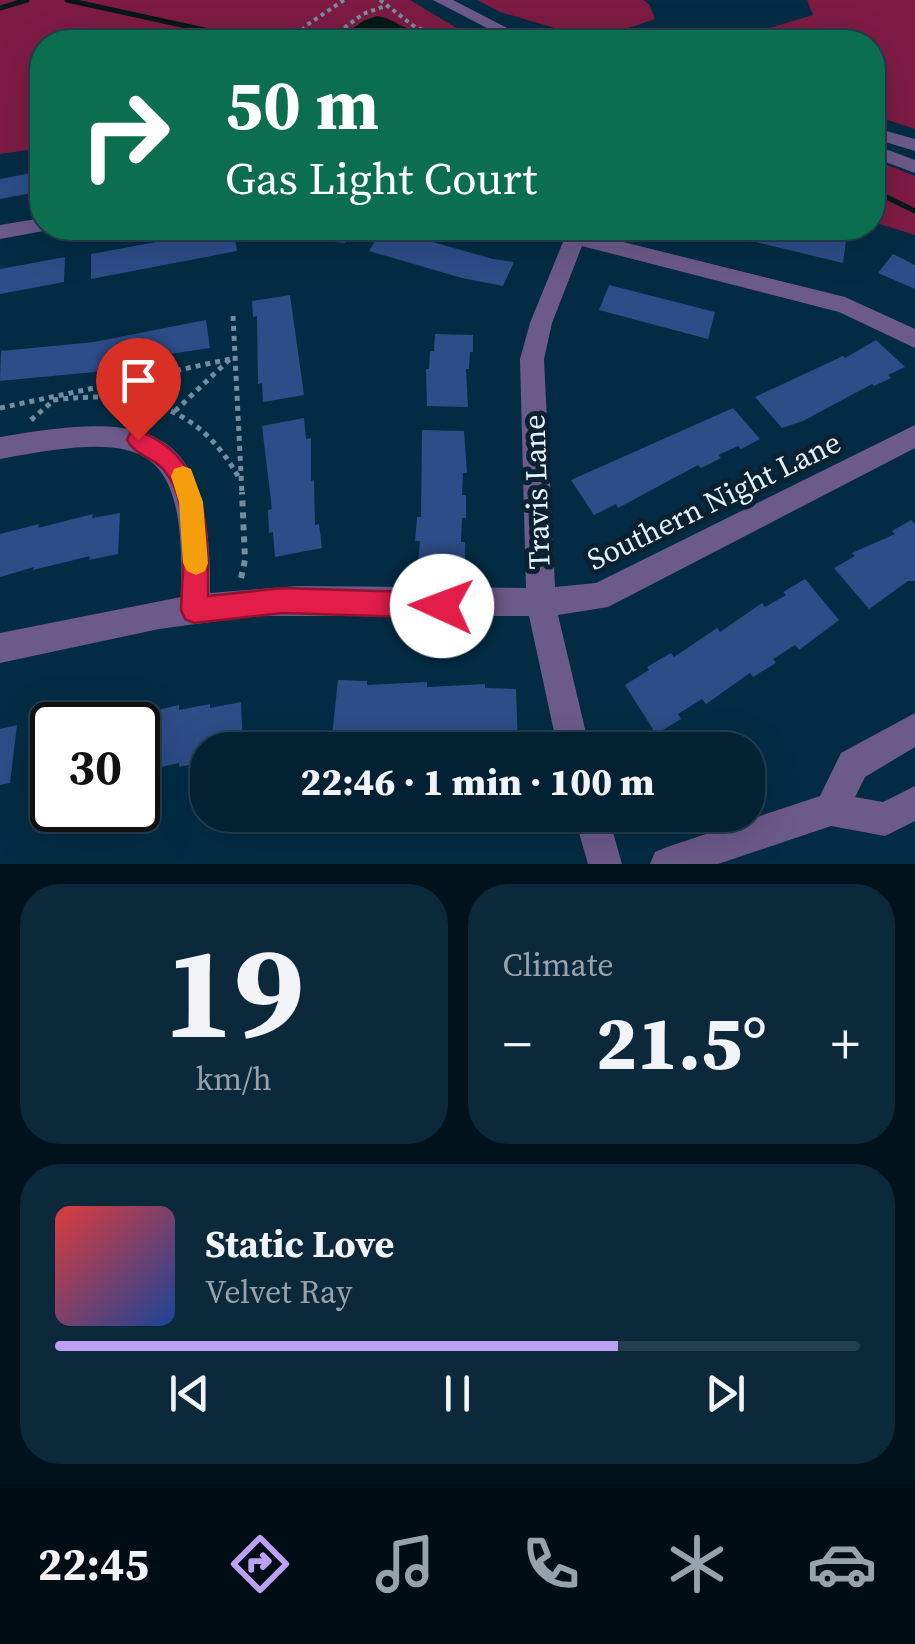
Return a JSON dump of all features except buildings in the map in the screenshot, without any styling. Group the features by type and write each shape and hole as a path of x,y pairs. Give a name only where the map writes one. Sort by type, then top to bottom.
{"street":[{"path":"441,0 502,30"},
{"path":"885,136 915,145"},
{"path":"885,155 915,167"},
{"path":"0,232 30,226"},
{"name":"Travis Lane","path":"570,732 541,605 534,345 574,240"},
{"path":"587,240 844,305 915,339"},
{"path":"0,448 90,434 121,436 138,440 171,461 183,476 191,502 196,538 194,610"},
{"name":"Southern Night Lane","path":"0,648 230,604 283,601 541,605 614,592 915,436"},
{"path":"831,810 854,765 915,729"},
{"path":"667,864 831,810 885,819 915,803"},
{"path":"596,832 605,864"}],"path":[{"path":"302,30 344,0"},
{"path":"380,0 425,30"},
{"path":"342,30 363,14 385,6"},
{"path":"230,604 246,560 233,316"},
{"path":"0,408 233,359"},
{"path":"175,410 193,390 233,359"},
{"path":"53,400 122,397 175,410 220,444 234,466 242,490"}],"shaded area":[{"path":"0,0 410,0 460,30 30,30 30,150 0,154"},
{"path":"477,0 643,0 655,19 623,30 561,30 500,12"},
{"path":"807,0 915,0 915,129 885,119 885,30 763,30 813,15"},
{"path":"377,16 410,30 351,30"},
{"path":"885,164 915,176 915,235 885,226"}],"waterway":[{"path":"0,8 27,0"},
{"path":"67,0 205,30"},
{"path":"885,196 915,211"}],"slow traffic":[{"path":"183,476 191,502 196,563"}],"route":[{"path":"138,440 171,461 188,490 196,538 194,610 283,601 442,606"}]}
